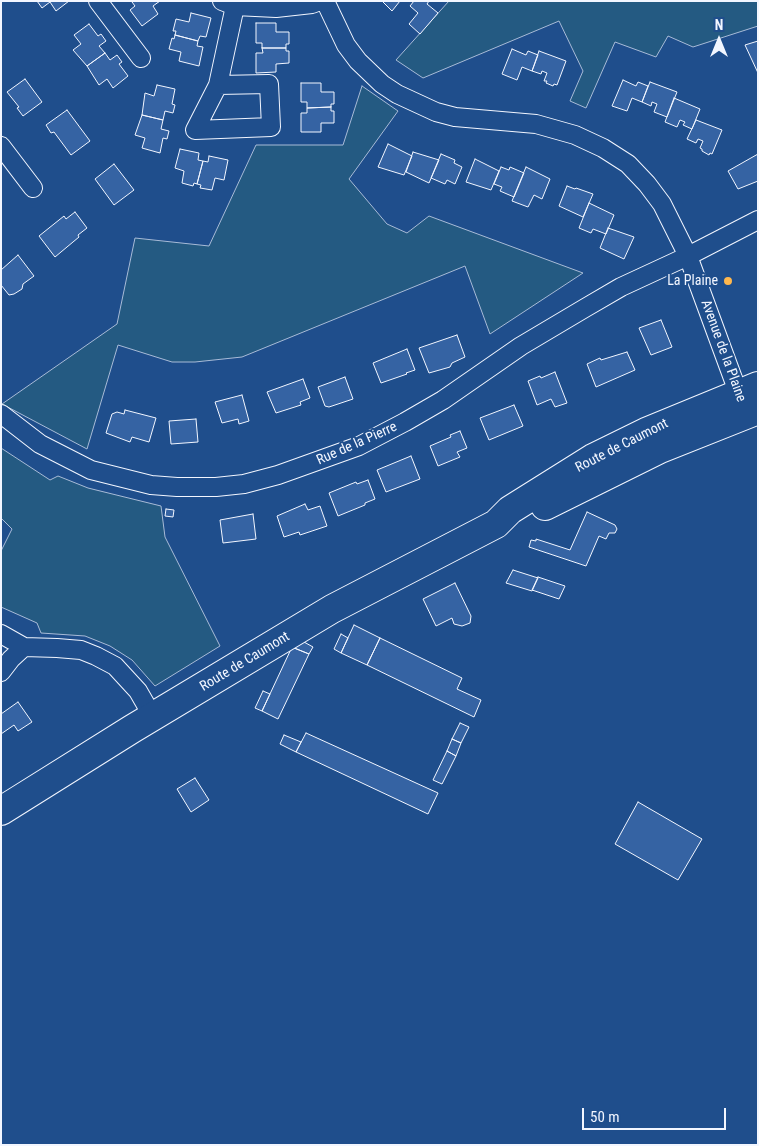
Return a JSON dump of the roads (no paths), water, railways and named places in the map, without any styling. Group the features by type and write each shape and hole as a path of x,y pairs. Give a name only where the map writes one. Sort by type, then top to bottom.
{"main road":[{"name":"Route de Caumont","path":"1,811 332,609 496,524 513,522 660,449 750,401"}],"street":[{"path":"98,1 141,58"},
{"path":"218,85 269,84 272,127 194,130 218,85 229,4 276,8 312,4 320,1"},
{"name":"Avenue de la Plaine","path":"325,1 346,45 358,61 382,84 397,94 436,112 455,117 536,124 576,135 603,148 628,164 647,184 662,204 688,256 750,401"},
{"path":"1,146 33,188"},
{"name":"Rue de la Pierre","path":"1,414 40,444 90,470 151,485 196,487 244,484 286,473 360,446 443,400 521,346 621,287 688,256 758,220"},
{"path":"1,634 24,647 81,650 115,666 138,692 153,717"},
{"path":"1,672 24,647"}],"place":[{"name":"La Plaine","path":"728,281"}]}
